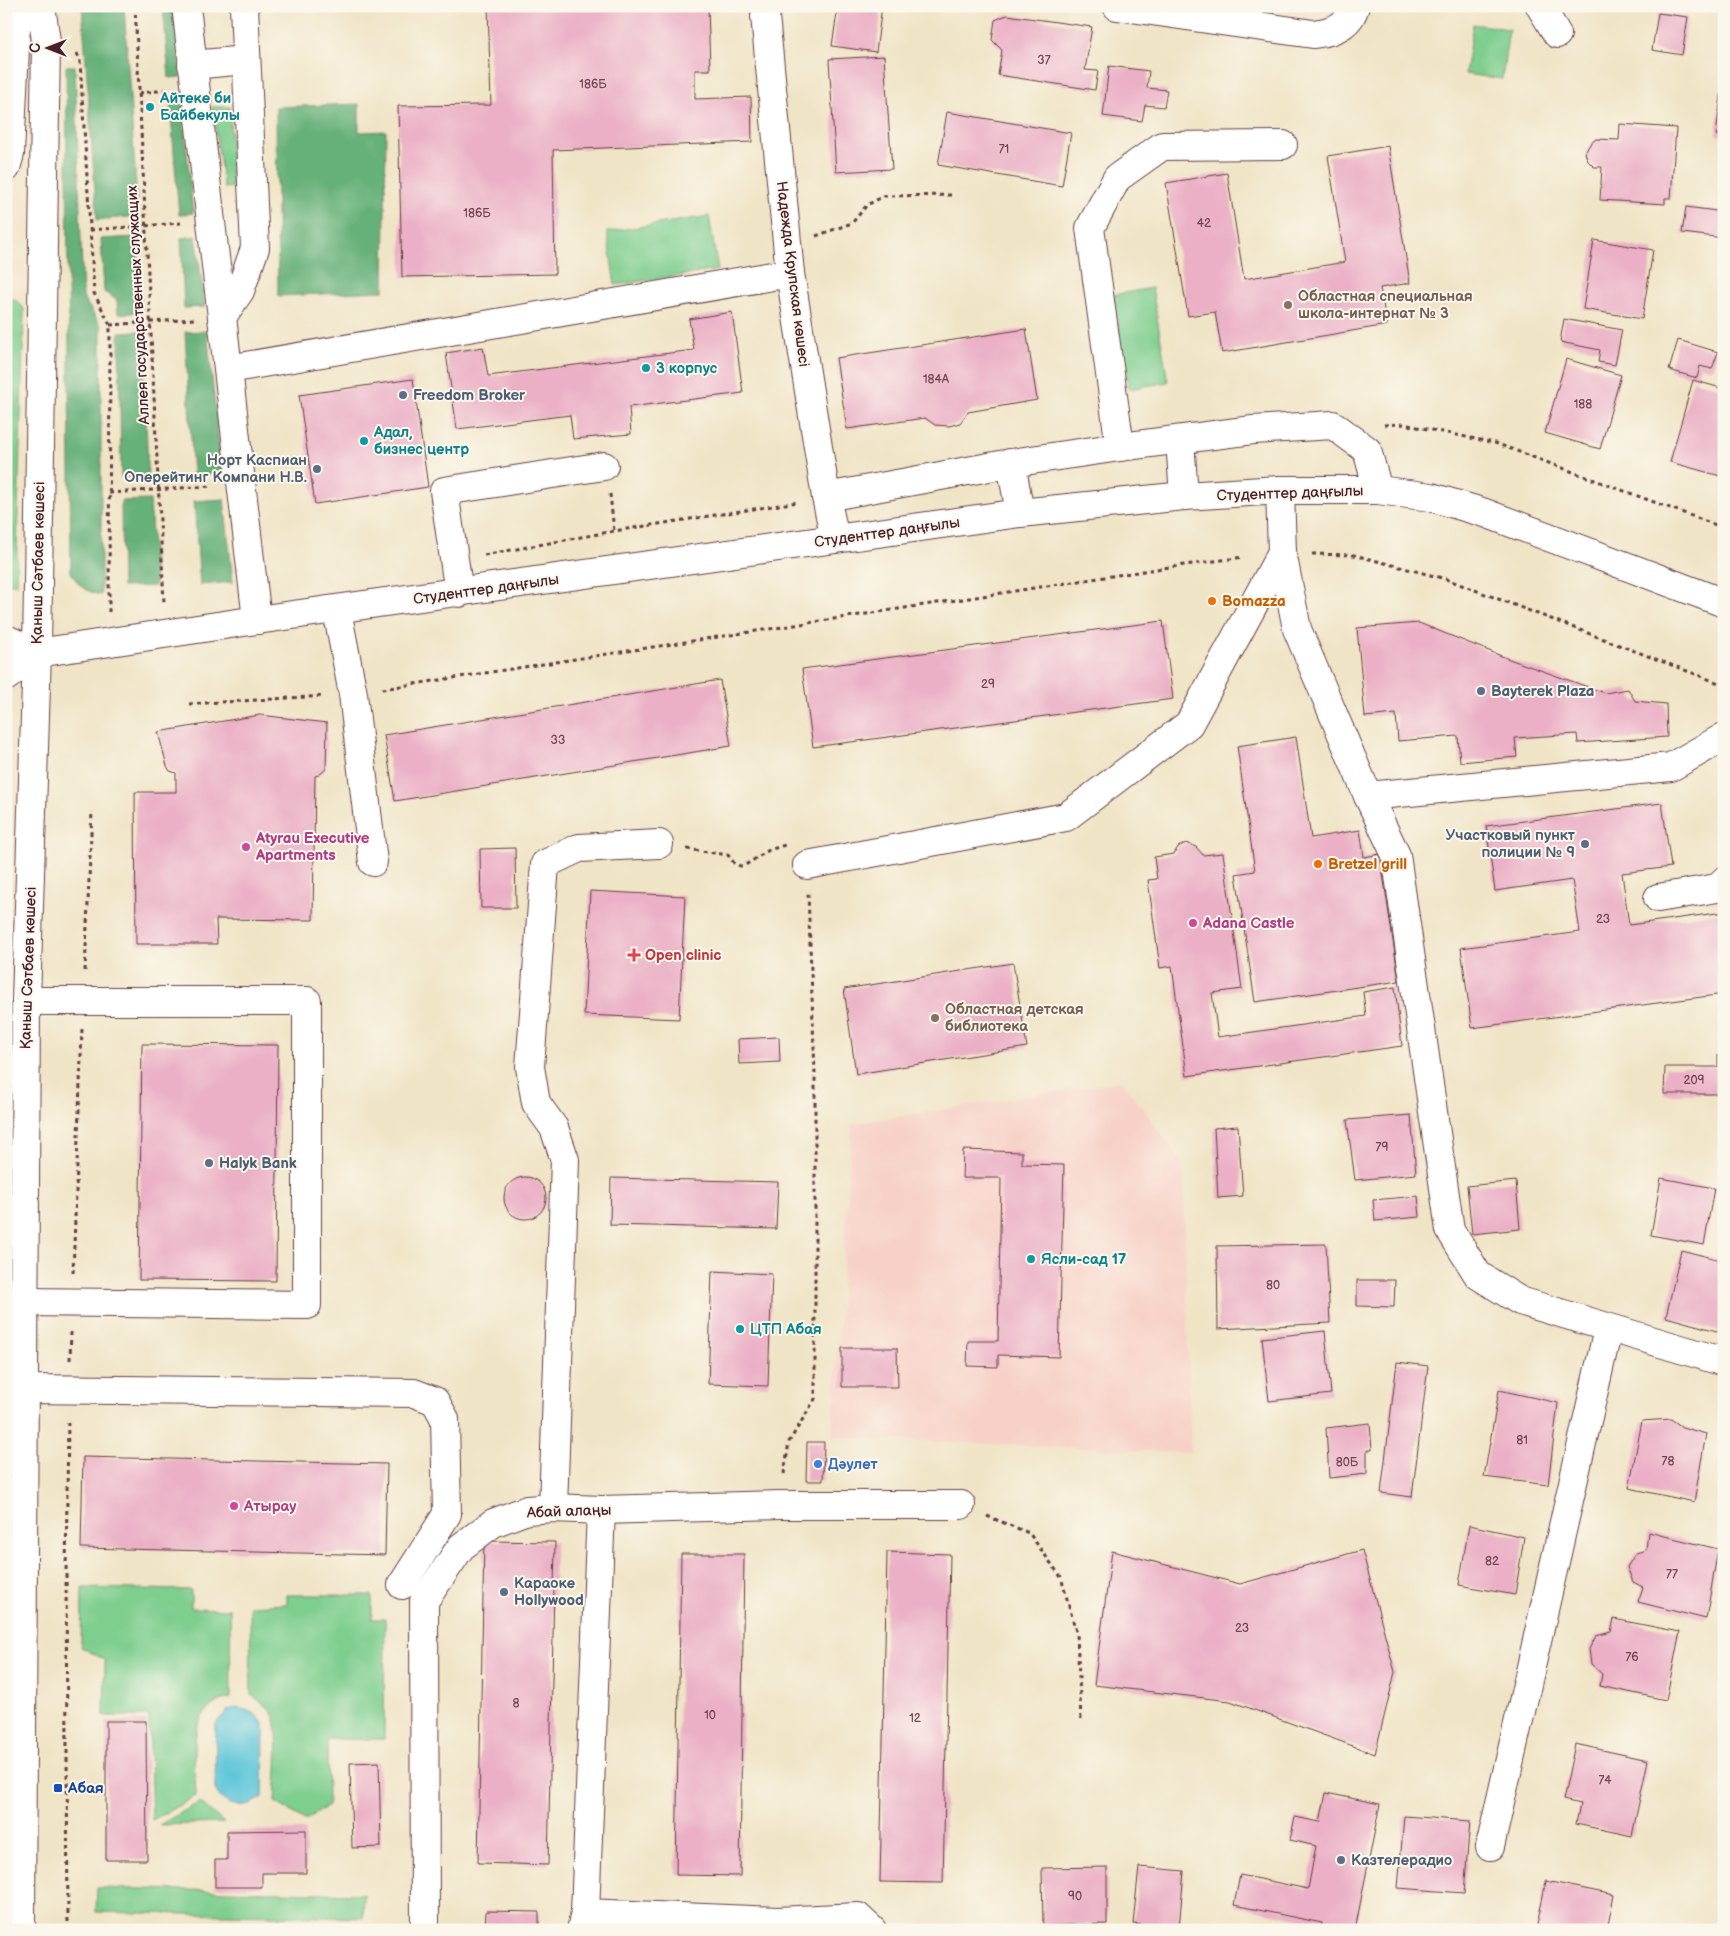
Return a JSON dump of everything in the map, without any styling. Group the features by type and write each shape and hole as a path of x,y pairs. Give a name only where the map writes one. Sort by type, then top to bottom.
{"street":[{"path":"6,168 10,154 17,6"},
{"name":"Қаныш Сәтбаев көшесі","path":"20,1930 14,1906 25,1388 26,1001 37,652 46,41 41,6"},
{"path":"186,6 257,620"},
{"path":"222,317 240,291 255,248 244,6"},
{"name":"Надежда Крупская көшесі","path":"768,6 766,16 786,245 826,498 835,539"},
{"path":"1117,6 1313,34 1332,32 1347,22 1355,6"},
{"path":"1540,6 1557,34"},
{"path":"192,65 246,60"},
{"path":"1120,447 1090,228 1117,178 1162,146 1284,144"},
{"path":"228,369 790,273"},
{"path":"826,498 1011,463 1120,447 1253,430 1333,425 1367,450 1378,490"},
{"path":"1180,440 1184,496"},
{"path":"1011,463 1020,513"},
{"path":"459,593 444,491 604,466"},
{"path":"1280,490 1282,552 1297,629 1368,796 1396,856 1450,1230 1478,1275 1520,1301 1608,1329 1724,1362"},
{"name":"Студенттер даңғылы","path":"37,652 1020,513 1184,496 1280,490 1378,490 1431,498 1485,512 1724,604"},
{"path":"807,865 1066,817 1188,724 1282,552"},
{"path":"337,610 353,694 373,862"},
{"path":"6,639 37,652 6,677"},
{"path":"1368,796 1671,767 1724,737"},
{"path":"553,1508 565,1160 554,1128 536,1103 530,1067 545,864 579,848 659,844"},
{"path":"1658,898 1717,888 1724,881"},
{"path":"24,1302 307,1305 307,1001 26,1001"},
{"path":"1490,1847 1608,1329"},
{"path":"25,1388 414,1393 435,1401 445,1419 447,1514 402,1585"},
{"name":"Абай алаңы","path":"425,1930 424,1601 461,1547 493,1523 527,1510 553,1508 601,1510 778,1504 961,1505"},
{"path":"601,1510 583,1921 778,1921 863,1926"}],"path":[{"name":"Аллея государственных служащих","path":"136,6 164,604"},
{"path":"75,44 80,62 94,294 110,325 109,612"},
{"path":"786,245 852,223 867,205 884,196 954,195"},
{"path":"90,230 211,221"},
{"path":"110,325 222,317"},
{"path":"1383,425 1403,424 1495,443 1724,528"},
{"path":"604,466 614,531"},
{"path":"109,493 241,484"},
{"path":"189,704 353,694 1153,570 1282,552 1354,556 1446,579 1724,685"},
{"path":"659,844 728,855 734,863 740,866 747,864 769,850 785,844 807,865 815,1074 815,1399 789,1442 778,1504"},
{"path":"961,1505 1029,1533 1061,1577 1077,1635 1080,1720"}],"shaded area":[{"path":"1122,1081 1183,1163 1191,1453 832,1437 852,1124"}],"green space":[{"path":"82,6 124,6 138,216 97,220"},
{"path":"163,6 173,6 180,77 169,78"},
{"path":"1473,24 1509,29 1502,79 1465,74"},
{"path":"66,66 75,66 83,297 101,326 101,595 83,587 76,581 71,572"},
{"path":"170,102 182,102 193,213 179,215"},
{"path":"359,104 359,132 386,131 384,291 278,296 276,107"},
{"path":"212,107 230,107 232,187 224,188"},
{"path":"709,216 718,270 615,285 607,232"},
{"path":"196,236 205,307 184,308 181,238"},
{"path":"137,237 142,312 118,314 117,300 104,292 101,239"},
{"path":"1152,288 1168,382 1129,389 1113,295"},
{"path":"6,298 16,301 24,309 16,584 6,584"},
{"path":"143,331 148,476 121,477 119,332"},
{"path":"207,331 222,473 193,476 185,332"},
{"path":"224,499 233,582 200,585 194,501"},
{"path":"150,500 155,586 122,587 121,501"},
{"path":"82,1588 191,1590 191,1608 230,1609 231,1698 216,1703 206,1712 199,1723 194,1751 196,1796 152,1820 149,1716 104,1716 105,1660 81,1647"},
{"path":"287,1595 372,1595 372,1619 385,1619 384,1739 327,1739 328,1806 305,1820 275,1802 277,1749 275,1720 268,1708 251,1695 250,1606 287,1604"},
{"path":"200,1802 224,1823 159,1825"},
{"path":"97,1888 364,1894 363,1918 96,1912"}],"water":[{"path":"235,1708 251,1712 264,1724 263,1797 250,1804 243,1805 230,1804 224,1801 215,1789 216,1723 227,1711"}],"building":[{"path":"488,6 708,6 710,70 695,70 695,99 751,97 752,142 553,150 555,274 402,277 398,106 491,105"},
{"path":"838,6 882,6 876,52 832,46"},
{"path":"1658,13 1688,17 1682,55 1652,50"},
{"path":"1007,15 1092,27 1085,70 1098,71 1095,90 998,75 1002,50 992,40 995,20"},
{"path":"884,56 892,169 836,172 829,59"},
{"path":"1109,66 1149,71 1147,88 1167,90 1164,107 1145,105 1142,121 1103,116"},
{"path":"1722,88 1724,88 1724,136 1716,135"},
{"path":"947,112 1071,133 1062,186 938,165"},
{"path":"1620,124 1676,128 1671,198 1665,198 1665,204 1600,200 1602,167 1594,167 1588,161 1585,153 1590,144 1596,139 1619,140"},
{"path":"1388,146 1410,283 1380,288 1387,325 1222,353 1215,312 1188,316 1166,183 1227,173 1244,279 1345,262 1328,156"},
{"path":"1686,207 1724,212 1724,238 1682,233"},
{"path":"1594,240 1653,250 1642,319 1583,309"},
{"name":"3 корпус","path":"732,312 743,393 629,407 631,434 573,439 570,415 457,429 446,353 483,347 488,376 694,350 689,319"},
{"path":"1564,319 1622,330 1615,365 1598,362 1600,350 1560,342"},
{"path":"1026,329 1037,400 968,412 960,423 949,426 935,425 925,418 847,429 836,358"},
{"path":"1678,340 1718,352 1712,369 1700,366 1697,378 1669,370"},
{"path":"1566,359 1621,375 1600,449 1545,433"},
{"name":"Адал, бизнес центр","path":"413,379 428,487 315,504 299,395"},
{"path":"1693,380 1724,389 1724,477 1670,462"},
{"path":"1163,621 1173,699 813,747 802,669"},
{"name":"Bayterek Plaza","path":"1419,623 1509,659 1605,693 1628,689 1635,701 1666,704 1667,737 1578,743 1577,734 1515,738 1517,757 1460,762 1458,736 1398,741 1396,714 1365,717 1357,628"},
{"path":"720,680 731,746 395,801 384,735"},
{"path":"260,715 327,723 326,769 315,776 313,920 216,919 217,944 136,944 135,792 176,792 176,773 170,771 167,766 158,732"},
{"name":"Bretzel grill","path":"1296,737 1311,838 1360,830 1364,857 1380,854 1399,981 1255,1002 1236,874 1255,871 1237,746"},
{"path":"1662,803 1671,867 1622,873 1629,925 1724,912 1724,994 1472,1028 1461,948 1580,932 1572,880 1495,891 1486,826"},
{"name":"Adana Сastle","path":"1186,843 1196,847 1203,855 1223,853 1242,989 1212,993 1218,1037 1366,1016 1363,992 1395,987 1402,1046 1187,1076 1172,966 1160,968 1148,880 1157,879 1154,857 1174,854 1178,847"},
{"path":"515,848 516,908 481,908 480,849"},
{"name":"Open clinic","path":"590,891 685,896 679,1019 584,1015"},
{"name":"Областная детская библиотека","path":"1013,963 1027,1047 856,1074 844,989"},
{"path":"779,1037 780,1062 739,1064 738,1039"},
{"name":"Halyk Bank","path":"142,1044 278,1045 276,1281 139,1280"},
{"path":"1718,1055 1724,1055 1724,1094 1664,1094 1665,1067 1718,1067"},
{"path":"1411,1115 1416,1174 1355,1180 1347,1120"},
{"path":"1238,1126 1243,1196 1218,1198 1214,1128"},
{"name":"Ясли-сад 17","path":"963,1150 1022,1152 1022,1164 1064,1165 1059,1357 998,1355 998,1367 967,1366 968,1341 998,1341 1001,1178 962,1178"},
{"path":"525,1177 540,1183 546,1198 540,1213 525,1219 510,1213 504,1198 510,1183"},
{"path":"611,1178 778,1182 776,1229 610,1225"},
{"path":"1661,1178 1714,1188 1704,1245 1651,1235"},
{"path":"1516,1181 1520,1229 1472,1234 1467,1186"},
{"path":"1418,1196 1420,1217 1375,1221 1373,1200"},
{"path":"1326,1244 1330,1323 1218,1329 1217,1246"},
{"path":"1681,1250 1724,1261 1724,1333 1666,1317"},
{"name":"ЦТП Абая","path":"712,1271 772,1274 768,1386 708,1384"},
{"path":"1357,1280 1395,1280 1394,1307 1357,1306"},
{"path":"1325,1331 1331,1394 1269,1401 1262,1338"},
{"path":"842,1348 897,1348 898,1387 842,1387"},
{"path":"1397,1362 1428,1366 1412,1497 1381,1493"},
{"path":"1499,1390 1558,1403 1548,1485 1484,1477"},
{"path":"1671,1419 1682,1427 1706,1434 1694,1502 1629,1488 1642,1421"},
{"path":"1370,1423 1372,1450 1367,1450 1367,1474 1329,1478 1326,1428"},
{"path":"807,1442 824,1442 823,1481 806,1481"},
{"name":"Атырау","path":"83,1457 387,1464 385,1555 81,1548"},
{"path":"1469,1525 1524,1537 1515,1595 1459,1585"},
{"path":"1648,1532 1718,1549 1706,1619 1638,1602 1643,1587 1633,1582 1627,1567 1636,1553 1646,1550"},
{"path":"484,1541 555,1542 548,1865 478,1863"},
{"path":"1362,1550 1395,1672 1375,1754 1230,1701 1094,1685 1112,1551 1240,1584"},
{"path":"887,1552 950,1554 943,1883 880,1882"},
{"path":"681,1554 744,1554 740,1876 676,1875"},
{"path":"1614,1619 1680,1632 1666,1700 1600,1686 1602,1674 1591,1664 1589,1649 1596,1636 1611,1632"},
{"path":"106,1721 146,1721 147,1860 106,1860"},
{"path":"1575,1744 1648,1760 1632,1836 1576,1824 1580,1804 1563,1800"},
{"path":"379,1762 381,1847 352,1848 350,1763"},
{"name":"Казтелерадио","path":"1326,1793 1380,1804 1355,1930 1320,1930 1322,1923 1234,1905 1240,1875 1308,1889 1316,1846 1290,1840 1295,1817 1320,1822"},
{"path":"1404,1816 1470,1821 1464,1893 1398,1888"},
{"path":"306,1830 306,1873 262,1873 262,1887 215,1887 215,1860 227,1860 227,1831"},
{"path":"1107,1867 1107,1924 1043,1926 1042,1868"},
{"path":"1139,1867 1184,1871 1179,1929 1133,1924"},
{"path":"1546,1881 1614,1895 1607,1930 1536,1930"},
{"path":"486,1911 539,1912 539,1930 485,1930"}],"place":[{"name":"Айтеке би Байбекулы","path":"150,107"},
{"name":"Областная специальная школа-интернат № 3","path":"1288,305"},
{"name":"3 корпус","path":"646,368"},
{"name":"Freedom Broker","path":"403,395"},
{"name":"Адал, бизнес центр","path":"364,441"},
{"name":"Норт Каспиан Оперейтинг Компани Н.В.","path":"317,469"},
{"name":"Bomazza","path":"1212,601"},
{"name":"Bayterek Plaza","path":"1481,691"},
{"name":"Участковый пункт полиции № 9","path":"1585,844"},
{"name":"Atyrau Executive Apartments","path":"246,847"},
{"name":"Bretzel grill","path":"1318,864"},
{"name":"Adana Сastle","path":"1193,923"},
{"name":"Open clinic","path":"634,955"},
{"name":"Областная детская библиотека","path":"935,1018"},
{"name":"Halyk Bank","path":"209,1163"},
{"name":"Ясли-сад 17","path":"1031,1259"},
{"name":"ЦТП Абая","path":"740,1329"},
{"name":"Дәулет","path":"818,1464"},
{"name":"Атырау","path":"234,1506"},
{"name":"Караоке Hollywood","path":"504,1592"},
{"name":"Абая","path":"58,1788"},
{"name":"Казтелерадио","path":"1341,1860"}]}
